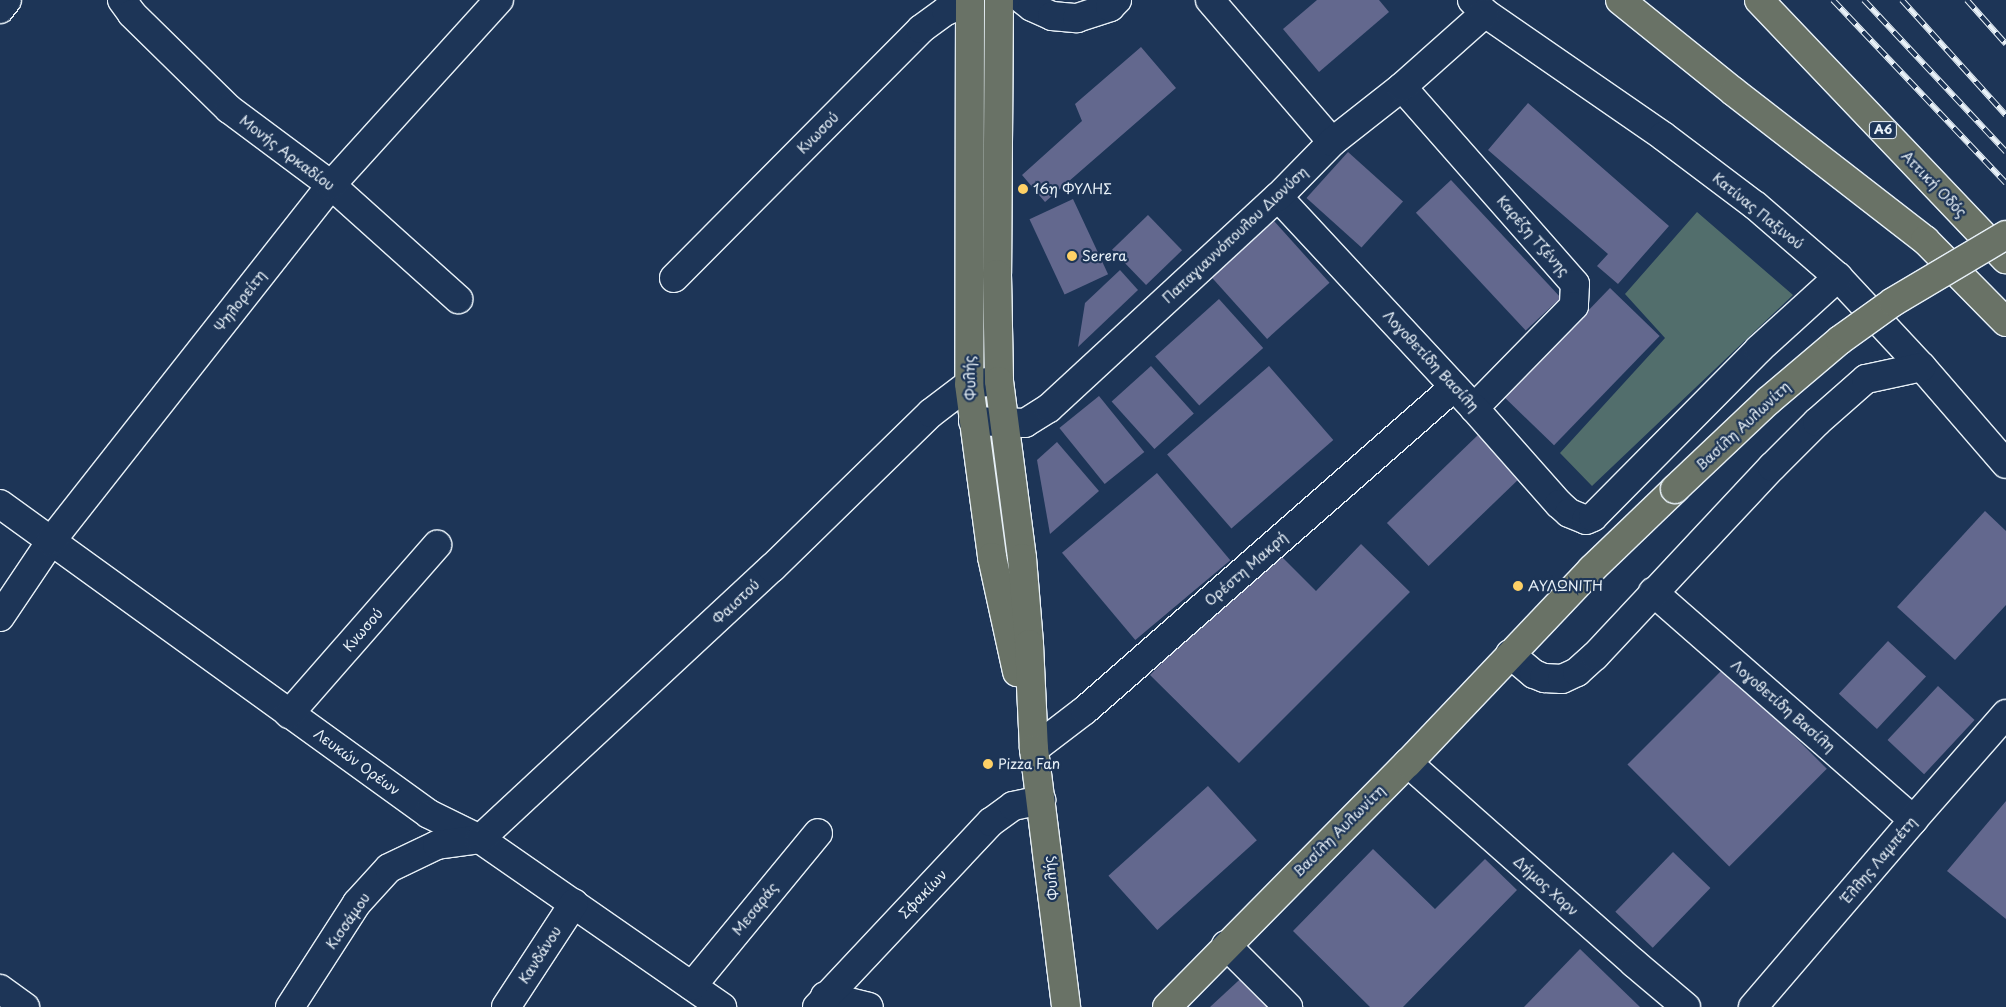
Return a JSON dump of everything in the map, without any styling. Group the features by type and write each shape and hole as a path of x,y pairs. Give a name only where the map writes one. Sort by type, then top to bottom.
{"main road":[{"name":"Φυλής","path":"999,0 997,274 999,381 1022,558 1029,644 1034,749"},
{"path":"1620,0 1734,92 1925,240 2006,322"},
{"name":"Αττική Οδός","path":"1759,0 2006,259"},
{"name":"Φυλής","path":"970,1 969,384 992,558 1034,749 1066,1007"},
{"name":"Βασίλη Αυλωνίτη","path":"1167,1007 1226,945 1408,763 1592,569 1768,401 1840,340 1893,302 2006,235"}],"street":[{"path":"0,9 7,0"},
{"name":"Μονής Αρκαδίου","path":"122,0 139,21 229,109 331,185 458,299"},
{"name":"Ψηλορείτη","path":"0,617 50,541 331,185 499,0"},
{"path":"1024,0 1032,7 1052,16 1077,18 1110,7 1117,0"},
{"path":"1210,0 1332,142"},
{"name":"Κνωσού","path":"674,278 921,29 946,11 970,1"},
{"name":"Παπαγιαννόπουλου Διονύση","path":"973,421 1025,423 1049,408 1278,197 1332,142 1402,87 1479,6"},
{"name":"Κατίνας Παξινού","path":"1479,6 1663,136 1756,206 1838,277 1922,367 2006,464"},
{"name":"Καρέζη Τζένης","path":"1402,87 1575,284 1574,306 1474,408"},
{"name":"Λογοθετίδη Βασίλη","path":"1278,197 1474,408 1559,504 1570,513 1586,520 1593,517 1759,349 1838,277"},
{"path":"1510,654 1534,674 1544,678 1562,679 1577,672 1595,656 1653,592 1817,422 1866,379 1922,367"},
{"path":"969,384 999,381"},
{"name":"Φαιστού","path":"480,839 772,568 931,413 969,384"},
{"name":"Ορέστη Μακρή","path":"1034,749 1085,710 1454,387"},
{"name":"Λευκών Ορέων","path":"0,504 429,814 480,839 722,1007"},
{"name":"Κνωσού","path":"289,714 437,545"},
{"name":"Λογοθετίδη Βασίλη","path":"1653,592 1913,820"},
{"name":"Έλλης Λαμπέτη","path":"1754,1007 2006,714"},
{"name":"Δήμος Χορν","path":"1408,763 1686,1007"},
{"name":"Σφακίων","path":"821,1002 992,822 1013,806 1041,800"},
{"name":"Μεσαράς","path":"692,986 818,833"},
{"name":"Κισσάμου","path":"290,1007 357,903 389,868 437,846 480,839"},
{"name":"Κανδάνου","path":"506,1007 574,903"},
{"path":"1226,945 1288,1007"},
{"path":"0,990 25,1007"},
{"path":"821,1002 869,1007"}],"green space":[{"path":"1697,212 1793,295 1592,486 1560,453 1665,338 1625,294"}],"building":[{"path":"1317,0 1379,0 1389,12 1319,72 1283,29"},
{"path":"1141,47 1176,88 1045,202 1022,175 1082,121 1075,104"},
{"path":"1528,103 1669,226 1618,284 1597,266 1608,254 1488,150"},
{"path":"1348,152 1403,202 1362,248 1307,198"},
{"path":"1451,180 1561,298 1526,330 1416,213"},
{"path":"1073,199 1108,274 1065,295 1029,219"},
{"path":"1148,215 1182,250 1146,285 1112,250"},
{"path":"1274,221 1330,283 1267,339 1212,277"},
{"path":"1120,270 1138,290 1078,347 1085,303"},
{"path":"1610,288 1660,336 1554,445 1504,397"},
{"path":"1219,299 1263,348 1199,406 1155,357"},
{"path":"1151,366 1194,414 1154,449 1112,401"},
{"path":"1269,366 1333,440 1231,529 1167,455"},
{"path":"1099,396 1144,452 1105,484 1059,428"},
{"path":"1479,434 1521,477 1429,566 1387,523"},
{"path":"1057,442 1099,491 1050,534 1037,460"},
{"path":"1157,473 1230,560 1135,640 1062,553"},
{"path":"1985,511 2006,531 2006,605 1955,660 1897,607"},
{"path":"1361,544 1410,592 1239,763 1150,675 1275,550 1316,591"},
{"path":"1888,641 1926,676 1877,729 1839,694"},
{"path":"1725,667 1827,769 1729,866 1627,765"},
{"path":"1938,686 1975,720 1924,774 1888,740"},
{"path":"1208,786 1257,840 1157,930 1108,876"},
{"path":"2006,801 2006,919 1947,871"},
{"path":"1373,849 1435,909 1485,859 1517,890 1403,1007 1370,1007 1293,931"},
{"path":"1673,852 1710,888 1653,948 1615,912"},
{"path":"1580,949 1640,1007 1524,1007"},
{"path":"1250,970 1285,1007 1210,1007"}],"railway":[{"path":"1833,0 2006,183"},
{"path":"1864,0 2006,152"},
{"path":"1902,0 2006,115"},
{"path":"1967,0 2006,44"}],"place":[{"name":"16η ΦΥΛΗΣ","path":"1023,189"},
{"name":"Serera","path":"1072,256"},
{"name":"ΑΥΛΩΝΙΤΗ","path":"1518,586"},
{"name":"Pizza Fan","path":"988,764"}]}
